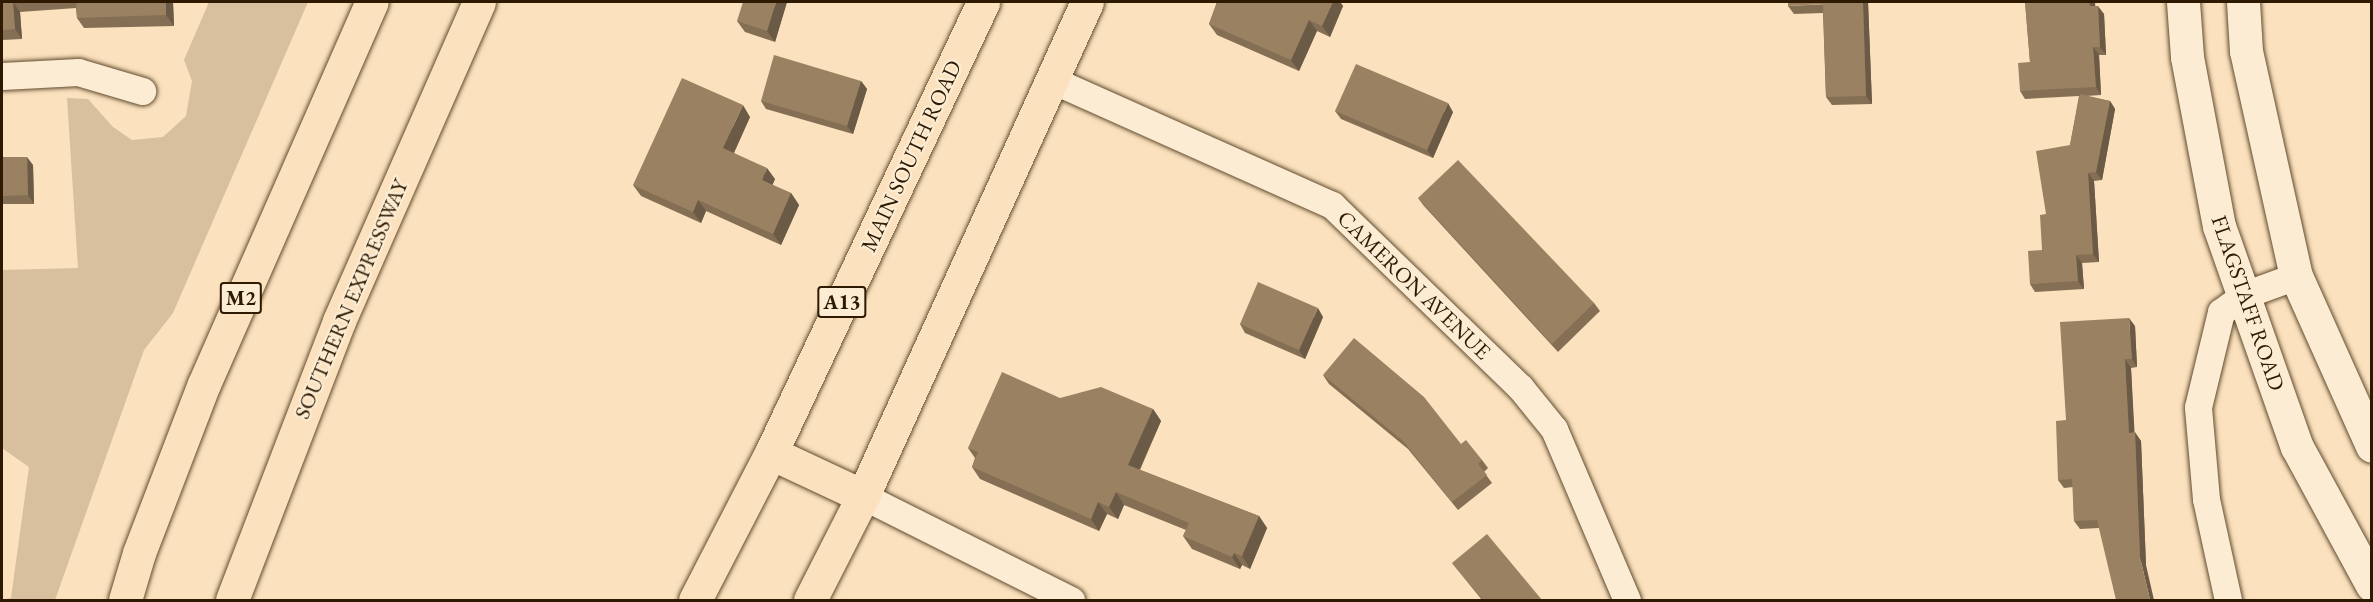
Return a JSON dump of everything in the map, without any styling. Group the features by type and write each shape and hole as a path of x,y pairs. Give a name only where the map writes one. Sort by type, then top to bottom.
{"highway":[{"name":"M2","path":"125,600 204,384 372,2"},
{"name":"SOUTHERN EXPRESSWAY","path":"232,600 339,321 479,2"},
{"name":"MAIN SOUTH ROAD","path":"695,600 771,453 983,2"},
{"path":"810,600 863,495 1050,79 1087,2"},
{"path":"771,453 863,495"}],"main road":[{"name":"FLAGSTAFF ROAD","path":"2183,2 2187,57 2219,226 2297,447 2372,585"},
{"path":"2243,2 2246,51 2295,276 2372,446"}],"street":[{"path":"2,76 78,72 142,91"},
{"name":"CAMERON AVENUE","path":"1050,79 1332,205 1520,387 1554,429 1627,600"},
{"path":"2228,600 2206,499 2198,407 2221,312 2244,296 2295,276"},
{"path":"863,495 1071,600"}],"shaded area":[{"path":"209,2 308,2 173,313 144,350 55,600 2,600 11,598 29,467 2,448 2,270 78,268 67,98 88,99 113,127 132,140 163,137 186,116 192,81 184,60"}],"building":[{"path":"2,2 13,2 15,29 2,30"},
{"path":"76,2 166,2 166,15 77,18"},
{"path":"743,2 776,2 767,31 737,21"},
{"path":"1217,2 1333,2 1322,26 1309,20 1291,60 1209,24"},
{"path":"1788,2 1863,2 1866,96 1826,97 1823,4 1788,6"},
{"path":"2025,2 2089,2 2090,6 2098,6 2100,47 2093,47 2096,87 2020,91 2018,63 2030,62"},
{"path":"774,55 861,81 847,126 761,101"},
{"path":"1356,64 1448,103 1427,150 1335,111"},
{"path":"682,78 743,105 723,148 767,168 762,180 791,193 773,234 698,200 693,212 633,185"},
{"path":"2080,94 2110,101 2096,172 2088,173 2093,254 2076,255 2078,281 2030,284 2028,251 2042,250 2040,215 2046,214 2036,151 2070,145"},
{"path":"2,157 27,157 28,195 2,196"},
{"path":"1458,160 1594,303 1552,344 1418,198"},
{"path":"1258,282 1318,308 1299,350 1240,324"},
{"path":"2129,318 2132,359 2125,359 2129,433 2135,432 2140,557 2150,600 2116,600 2097,520 2074,521 2072,479 2058,480 2056,421 2066,420 2060,322"},
{"path":"1354,338 1424,397 1461,444 1466,440 1482,460 1478,464 1487,475 1452,502 1403,441 1323,375"},
{"path":"1002,372 1060,398 1101,387 1153,409 1128,465 1259,516 1242,556 1234,553 1232,557 1183,536 1189,523 1116,492 1109,507 1098,502 1091,519 972,467 978,452 968,448"},
{"path":"1487,534 1542,600 1483,600 1452,563"}]}
